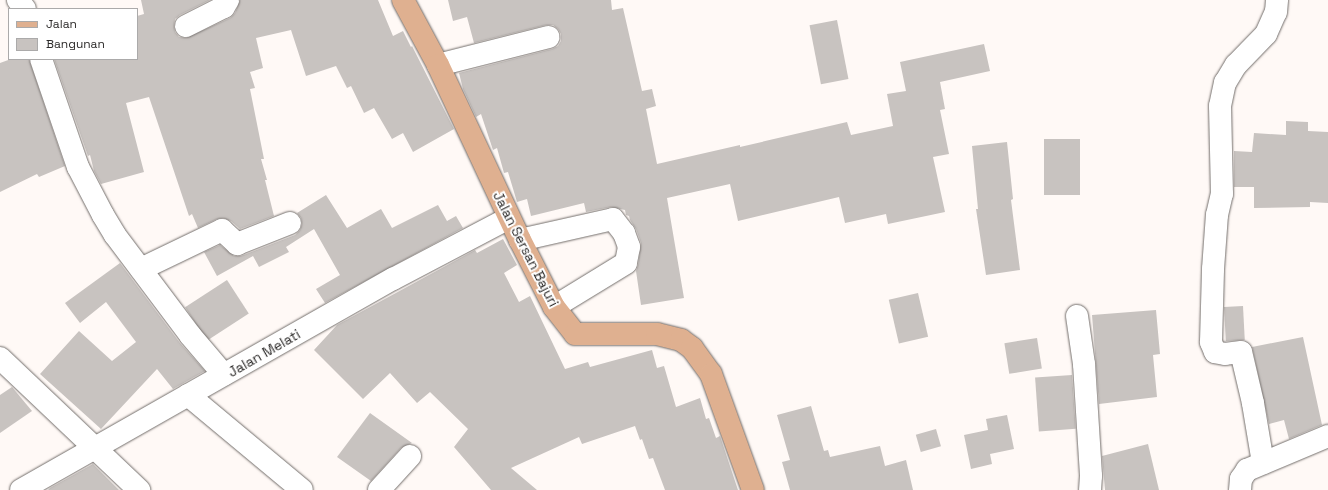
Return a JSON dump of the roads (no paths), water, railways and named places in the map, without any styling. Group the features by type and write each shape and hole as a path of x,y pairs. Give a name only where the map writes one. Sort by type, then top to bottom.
{"main road":[{"name":"Jalan Sersan Bajuri","path":"403,0 438,65 509,218 554,307 575,334 657,334 681,340 692,348 711,374 753,490"}],"street":[{"path":"18,0 24,8"},
{"path":"186,26 224,7 228,0"},
{"path":"1263,463 1253,404 1241,352 1225,354 1215,352 1211,342 1212,269 1217,215 1222,194 1220,106 1225,83 1236,64 1266,34 1276,12 1277,0"},
{"path":"438,65 549,37"},
{"path":"42,60 78,167 115,235 190,335 224,375"},
{"name":"Jalan Melati","path":"20,490 393,279 509,218"},
{"path":"520,240 613,219 624,233 629,247 626,263 554,307"},
{"path":"141,269 222,230 236,244 290,223"},
{"path":"1077,316 1084,364 1091,476 1090,490"},
{"path":"0,358 140,490"},
{"path":"188,395 302,490"},
{"path":"1240,490 1243,474 1247,470 1328,436"},
{"path":"379,490 410,456"}]}
